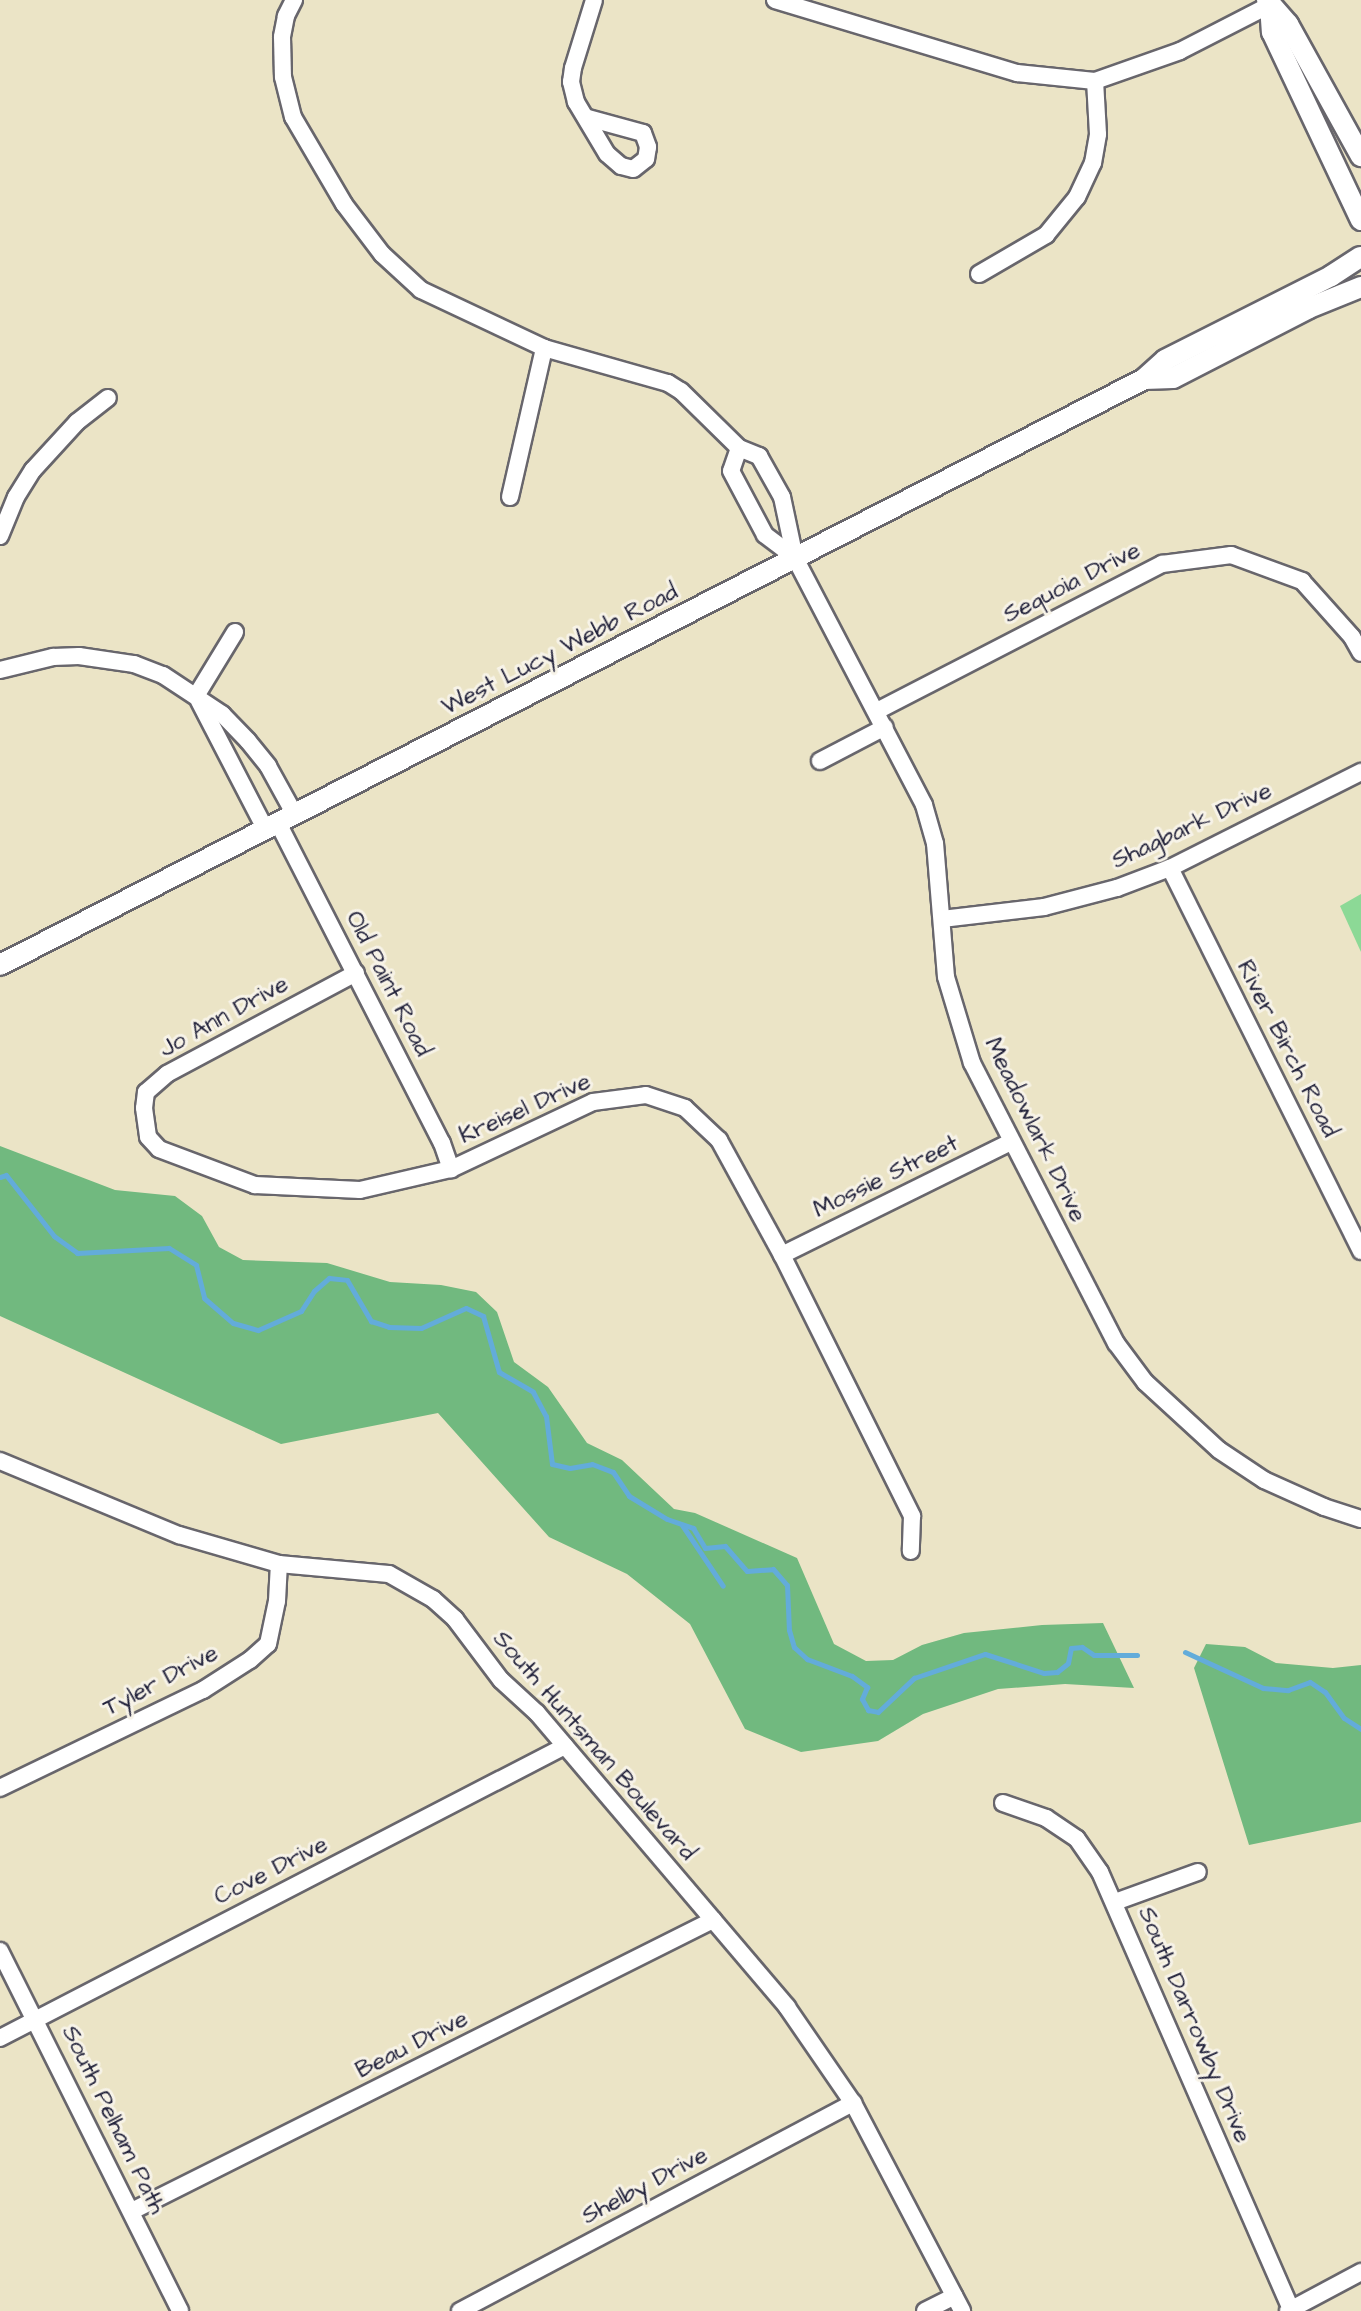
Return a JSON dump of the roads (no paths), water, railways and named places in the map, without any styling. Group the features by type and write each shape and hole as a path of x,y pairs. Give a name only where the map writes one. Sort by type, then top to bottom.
{"street":[{"path":"294,0 286,16 282,37 283,77 293,117 344,204 382,254 421,290 544,348 668,383 681,391 739,448 759,456 782,497 795,558"},
{"path":"588,118 576,102 571,82 594,0"},
{"path":"775,0 1017,73 1095,81 1180,51 1268,2"},
{"path":"1268,2 1288,24 1361,156"},
{"path":"1268,2 1272,32 1361,220"},
{"path":"979,274 1046,235 1077,197 1093,163 1098,134 1095,81"},
{"path":"1360,260 1361,249"},
{"name":"West Lucy Webb Road","path":"0,965 1144,379 1165,360 1360,260"},
{"name":"West Lucy Webb Road","path":"1144,379 1173,378 1309,308 1361,287"},
{"path":"510,497 544,348"},
{"path":"0,536 16,497 33,470 77,422 108,398"},
{"path":"739,448 731,471 765,535 795,558"},
{"name":"Sequoia Drive","path":"877,711 1162,564 1231,555 1302,581 1352,637 1361,653"},
{"name":"Meadowlark Drive","path":"795,558 924,805 935,843 946,977 972,1063 1116,1343 1145,1382 1219,1450 1264,1480 1324,1507 1361,1519"},
{"path":"196,696 235,632"},
{"name":"Old Paint Road","path":"0,670 53,657 105,658 163,675 222,714 248,741 274,775 279,823"},
{"name":"Old Paint Road","path":"196,696 279,823 442,1143 451,1169"},
{"path":"820,761 885,727"},
{"name":"Shagbark Drive","path":"942,919 1044,907 1117,888 1170,868 1361,772"},
{"name":"River Birch Road","path":"1170,868 1361,1251"},
{"name":"Jo Ann Drive","path":"144,1124 146,1092 167,1074 356,973"},
{"name":"Kreisel Drive","path":"144,1124 148,1137 159,1149 255,1185 360,1190 451,1169 593,1102 646,1095 685,1108 719,1140 782,1255 912,1516 911,1551"},
{"name":"Mossie Street","path":"782,1255 1011,1142"},
{"name":"South Huntsman Boulevard","path":"0,1461 153,1526 279,1564 389,1574 413,1586 455,1619 501,1680 565,1746 787,2007 853,2103 958,2304"},
{"name":"Tyler Drive","path":"0,1788 203,1690 250,1660 268,1644 277,1601 279,1564"},
{"name":"Cove Drive","path":"0,2038 565,1746"},
{"name":"South Darrowby Drive","path":"1003,1803 1046,1818 1077,1839 1115,1902 1290,2311"},
{"path":"1115,1902 1198,1872"},
{"name":"Beau Drive","path":"132,2211 713,1920"},
{"name":"South Pelham Path","path":"0,1951 180,2311"},
{"name":"Shelby Drive","path":"460,2311 853,2103"},
{"path":"1290,2311 1361,2272"},
{"path":"925,2311 958,2304"}],"waterway":[{"path":"0,1177 6,1175 54,1236 77,1253 169,1248 196,1265 204,1298 233,1323 258,1330 301,1311 314,1291 329,1278 347,1280 371,1321 389,1327 421,1328 466,1308 483,1316 499,1372 533,1392 546,1416 552,1464 570,1468 592,1464 613,1472 629,1496 667,1519 693,1528 705,1548 725,1546 747,1571 773,1569 787,1585 789,1630 794,1647 807,1659 852,1676 867,1687 862,1699 868,1710 878,1712 914,1678 985,1654 1044,1673 1057,1672 1068,1663 1071,1648 1082,1647 1094,1655 1137,1655"},
{"path":"682,1525 723,1586"},
{"path":"1185,1652 1263,1688 1288,1690 1310,1682 1325,1692 1344,1718 1361,1729"}]}
